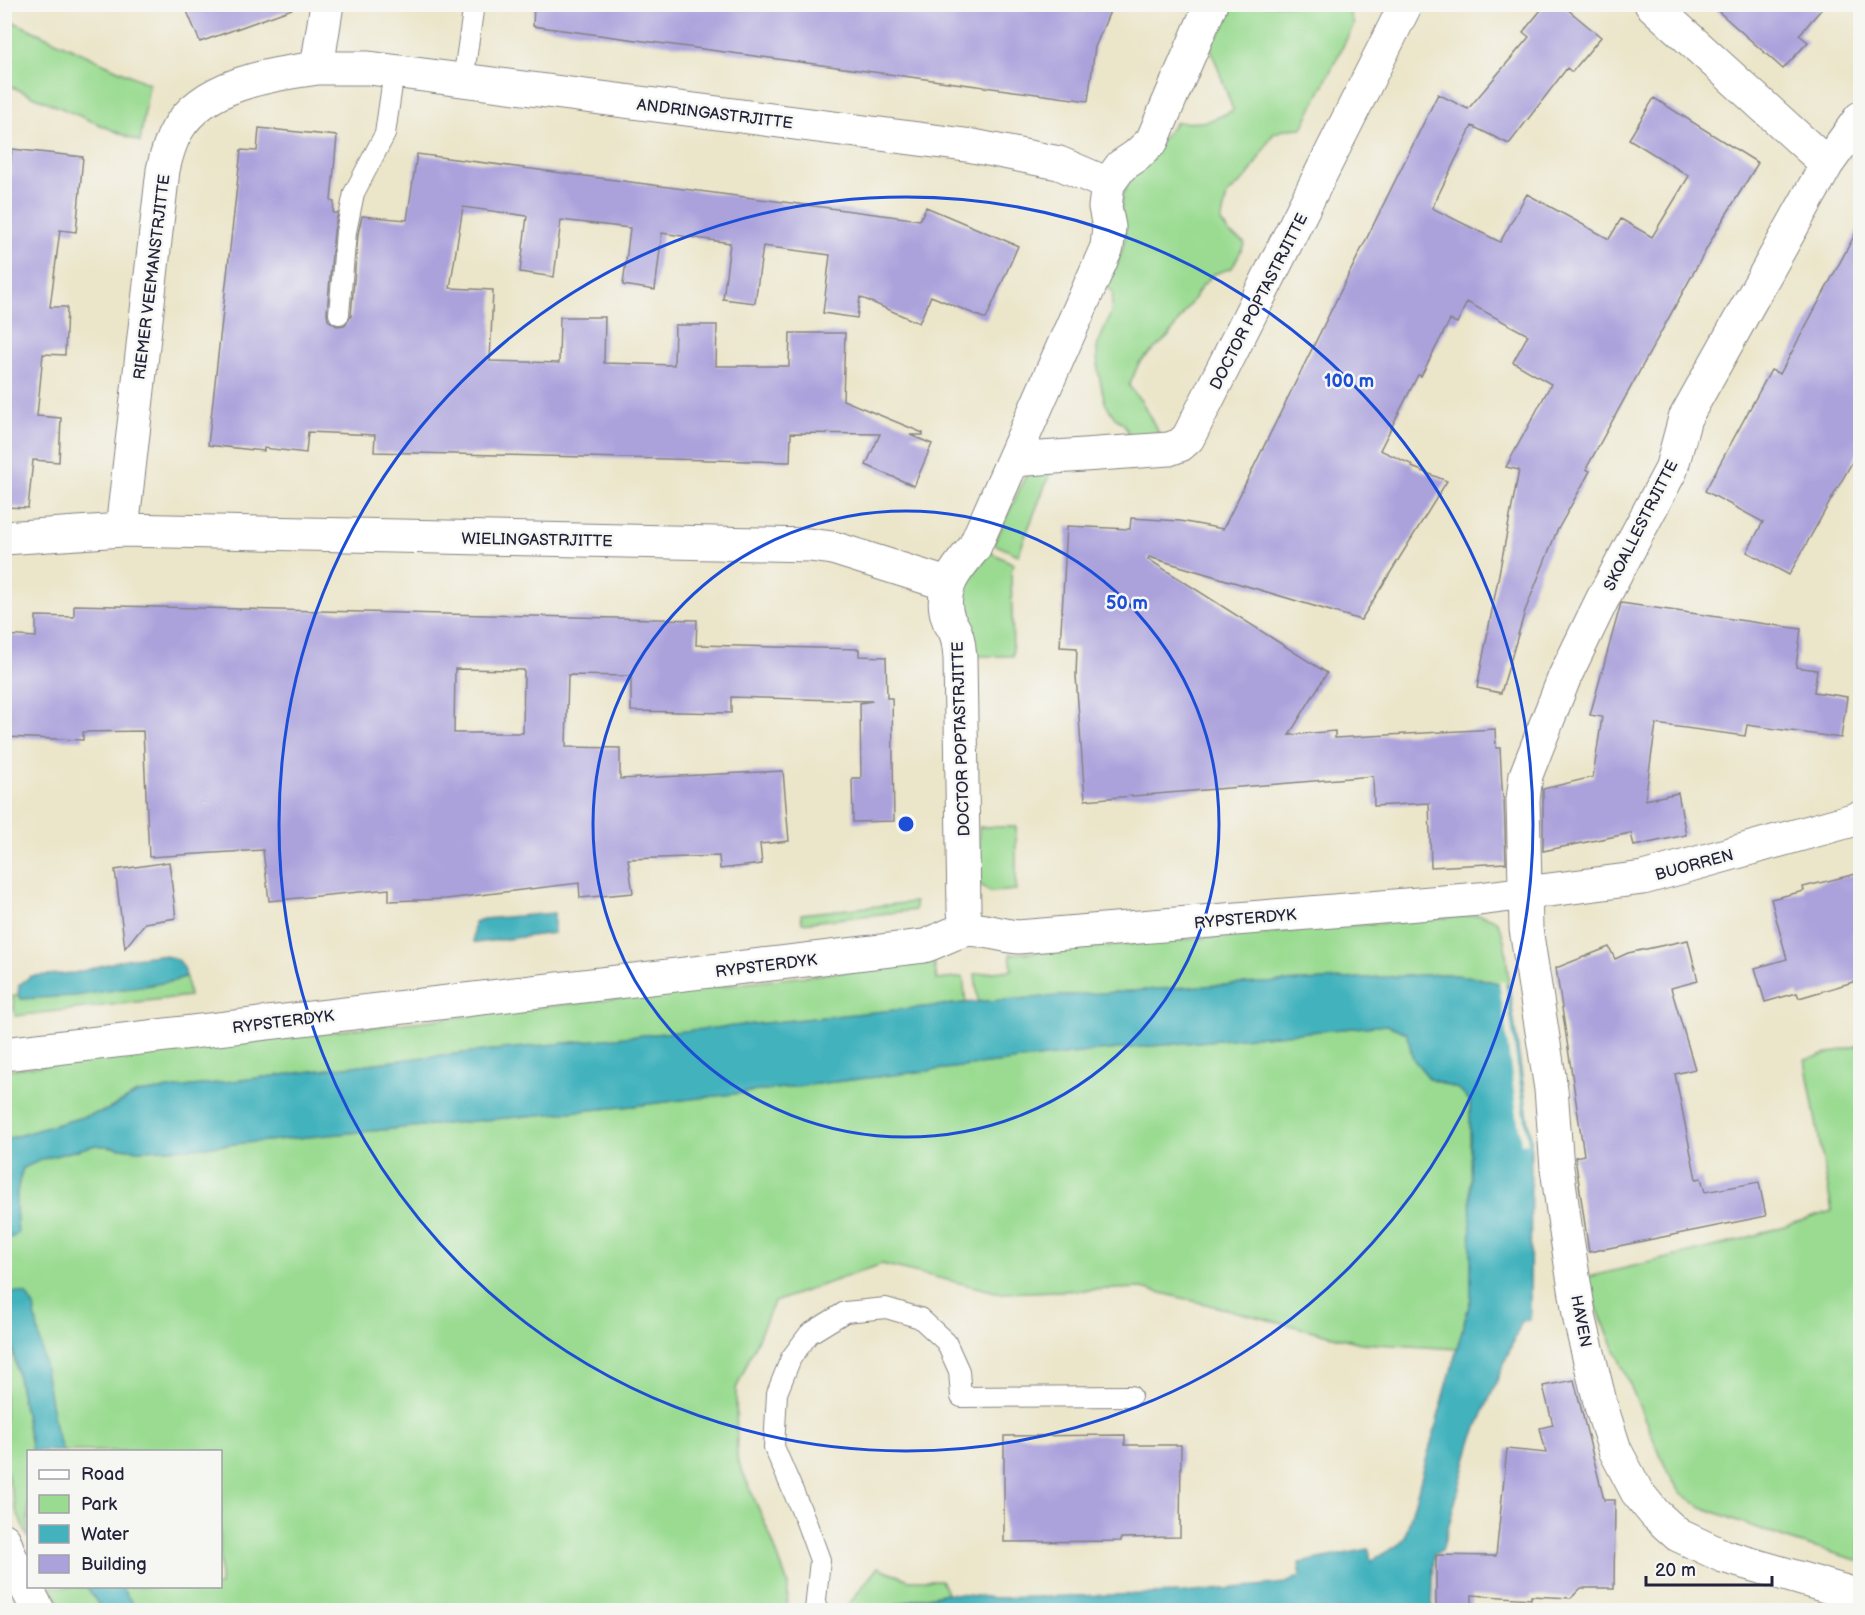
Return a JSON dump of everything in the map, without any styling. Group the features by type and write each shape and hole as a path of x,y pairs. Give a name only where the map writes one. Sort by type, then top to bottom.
{"street":[{"path":"317,68 327,4"},
{"path":"947,584 974,548 1107,248 1109,227 1105,207 1108,184 1121,166 1152,141 1211,4"},
{"name":"DOCTOR POPTASTRJITTE","path":"1013,460 1170,449 1180,445 1188,438 1406,4"},
{"path":"1651,4 1827,164"},
{"name":"ANDRINGASTRJITTE","path":"317,68 369,68 984,148 1059,163 1108,184"},
{"name":"RIEMER VEEMANSTRJITTE","path":"122,530 163,170 168,150 177,130 193,110 212,95 281,73 317,68"},
{"name":"SKOALLESTRJITTE","path":"1524,893 1523,787 1565,676 1671,470 1685,418 1827,164 1860,118"},
{"path":"4,538 122,530"},
{"name":"WIELINGASTRJITTE","path":"122,530 809,545 833,548 947,584"},
{"name":"DOCTOR POPTASTRJITTE","path":"947,584 948,619 957,635 960,657 966,929"},
{"name":"BUORREN","path":"1524,893 1642,878 1860,818"},
{"name":"RYPSTERDYK","path":"4,1054 924,946 939,942 951,934 966,929 1018,937 1467,900 1524,893"},
{"name":"HAVEN","path":"1524,893 1526,929 1551,1089 1557,1168 1580,1320 1601,1406 1615,1450 1637,1492 1654,1514 1678,1535 1723,1556 1860,1596"},
{"path":"4,1540 38,1611"}],"lane":[{"path":"463,81 474,4"},
{"path":"339,314 346,232 354,193 385,134 394,71"},
{"path":"815,1611 820,1560 774,1447 777,1393 791,1358 809,1334 845,1312 886,1308 920,1318 946,1342 959,1371 961,1397 1131,1396"}],"green space":[{"path":"1228,5 1348,5 1354,24 1302,128 1286,129 1273,134 1248,176 1227,195 1221,222 1229,233 1245,243 1232,268 1214,274 1202,286 1169,336 1139,363 1129,386 1141,401 1159,433 1123,441 1128,432 1105,403 1098,371 1097,347 1111,313 1113,292 1106,287 1124,241 1122,197 1137,169 1176,122 1206,121 1233,110 1210,46"},
{"path":"5,18 149,84 140,142 5,84"},
{"path":"1052,468 1018,555 994,544 1027,473"},
{"path":"990,552 1014,564 1011,571 1013,656 976,656 974,641 962,609 963,591 971,576"},
{"path":"979,827 1016,827 1016,890 990,892 980,885"},
{"path":"915,902 915,910 802,923 801,914"},
{"path":"1478,915 1496,921 1500,926 1509,986 1474,977 1445,974 1202,986 978,1002 975,974 1012,970 1010,954"},
{"path":"934,961 937,980 963,977 966,1003 425,1057 137,1093 107,1110 10,1138 5,1142 4,1070"},
{"path":"186,976 189,996 15,1016 13,996 18,995 21,999 134,988 174,981"},
{"path":"1387,1025 1407,1033 1413,1059 1430,1079 1458,1089 1470,1101 1471,1298 1457,1349 1361,1343 1142,1288 1000,1293 882,1264 774,1302 736,1389 737,1459 770,1535 788,1584 787,1610 137,1610 122,1588 222,1588 222,1450 63,1450 5,1303 5,1239 18,1233 16,1200 23,1168 43,1159 96,1145 138,1150 192,1148 632,1106 1096,1051"},
{"path":"1860,1045 1860,1561 1792,1541 1701,1507 1680,1492 1668,1473 1584,1278 1730,1243 1832,1211 1805,1060"},
{"path":"4,1306 32,1450 27,1450 27,1536 16,1510 5,1465"},
{"path":"878,1567 909,1580 941,1580 947,1593 913,1600 882,1610 844,1610"},
{"path":"51,1588 88,1588 102,1610 64,1610"}],"water":[{"path":"554,913 554,933 476,943 473,941 474,922 483,919"},
{"path":"158,955 180,962 186,976 174,981 75,996 21,999 18,995 19,985 31,976 75,973 126,959"},
{"path":"1445,974 1474,977 1509,986 1531,1140 1530,1320 1522,1321 1471,1442 1442,1551 1434,1554 1432,1610 882,1610 913,1600 947,1593 996,1598 1184,1593 1286,1583 1301,1576 1299,1563 1369,1549 1371,1561 1398,1545 1405,1537 1471,1298 1470,1101 1458,1089 1430,1079 1413,1059 1407,1033 1387,1025 1096,1051 632,1106 192,1148 138,1150 96,1145 43,1159 23,1168 16,1200 18,1233 4,1239 4,1142 10,1138 107,1110 137,1093 425,1057 974,1002 1202,986"},
{"path":"16,1292 26,1294 34,1307 56,1431 63,1450 32,1450 5,1306 8,1295"},
{"path":"88,1588 122,1588 137,1610 102,1610"}],"pier":[{"path":"1499,981 1505,982 1528,1143 1521,1144"}],"building":[{"path":"184,4 292,4 292,9 200,42"},
{"path":"534,4 1113,4 1095,47 1088,101 533,26"},
{"path":"1546,4 1561,4 1601,37 1572,72 1567,68 1509,144 1472,126 1432,208 1500,242 1527,194 1609,239 1621,219 1652,237 1689,176 1629,139 1654,98 1758,163 1718,228 1586,469 1590,471 1556,533 1525,611 1501,693 1477,688 1519,470 1506,467 1551,384 1513,362 1528,335 1467,302 1457,323 1450,320 1421,376 1418,375 1380,450 1413,465 1412,467 1447,481 1361,620 1149,557 1148,559 1327,673 1289,735 1335,731 1335,738 1495,729 1496,748 1500,748 1506,863 1431,867 1429,803 1374,806 1373,776 1085,800 1076,676 1077,648 1060,647 1067,526 1130,529 1131,518 1180,521 1223,529 1438,94 1468,109 1529,37 1523,32"},
{"path":"1710,4 1826,4 1799,35 1808,42 1783,69"},
{"path":"259,128 337,136 331,201 334,202 333,213 338,213 334,231 327,313 328,320 337,326 345,325 351,316 358,234 362,216 407,220 417,154 920,220 926,207 1018,246 986,319 931,296 919,323 860,297 857,318 823,313 830,255 763,246 755,303 723,299 730,243 662,233 655,290 623,285 630,228 561,220 554,277 520,272 527,216 463,207 450,288 493,290 490,361 559,363 560,317 605,317 604,363 674,365 675,325 717,325 716,366 789,366 790,333 845,333 843,400 923,433 923,435 910,435 932,444 914,486 866,465 880,434 791,433 790,462 374,452 375,435 308,432 306,453 208,445 241,150 257,151"},
{"path":"12,149 83,157 76,232 60,230 50,307 67,307 65,355 43,354 37,416 61,418 59,462 33,460 28,508 4,507 4,225"},
{"path":"1860,225 1860,448 1789,575 1747,552 1763,522 1705,491 1771,370 1780,374"},
{"path":"1621,603 1801,629 1796,667 1817,670 1814,692 1847,697 1841,738 1747,725 1745,736 1656,724 1645,800 1678,793 1686,835 1634,846 1631,833 1543,851 1543,789 1593,777 1602,717 1590,715"},
{"path":"74,605 697,620 696,645 859,649 859,656 886,657 887,698 892,698 894,821 853,822 852,778 861,778 860,703 873,701 731,697 731,713 631,711 631,676 568,675 566,747 620,748 620,779 783,771 789,841 760,844 762,864 720,869 719,856 628,859 633,893 580,898 579,883 446,899 389,901 389,889 269,901 263,850 149,857 143,731 83,732 83,740 4,737 4,635 36,637 36,616 74,617","holes":["455,669 524,670 523,733 454,733"]},
{"path":"169,862 176,918 145,923 125,948 115,870"},
{"path":"1860,873 1860,980 1799,998 1797,993 1765,1002 1755,968 1787,959 1771,899 1804,891 1803,887"},
{"path":"1688,940 1698,981 1671,988 1695,1069 1675,1074 1696,1179 1701,1178 1705,1192 1759,1182 1766,1216 1589,1252 1575,1157 1584,1155 1556,968 1609,947 1615,959 1628,953"},
{"path":"1574,1380 1604,1500 1615,1500 1614,1588 1581,1588 1571,1598 1531,1596 1531,1599 1472,1595 1472,1611 1436,1611 1436,1555 1496,1556 1507,1449 1546,1453 1540,1428 1553,1425 1543,1386"},
{"path":"1125,1435 1125,1445 1181,1445 1180,1537 1121,1538 1121,1541 1004,1542 1004,1436"}]}
